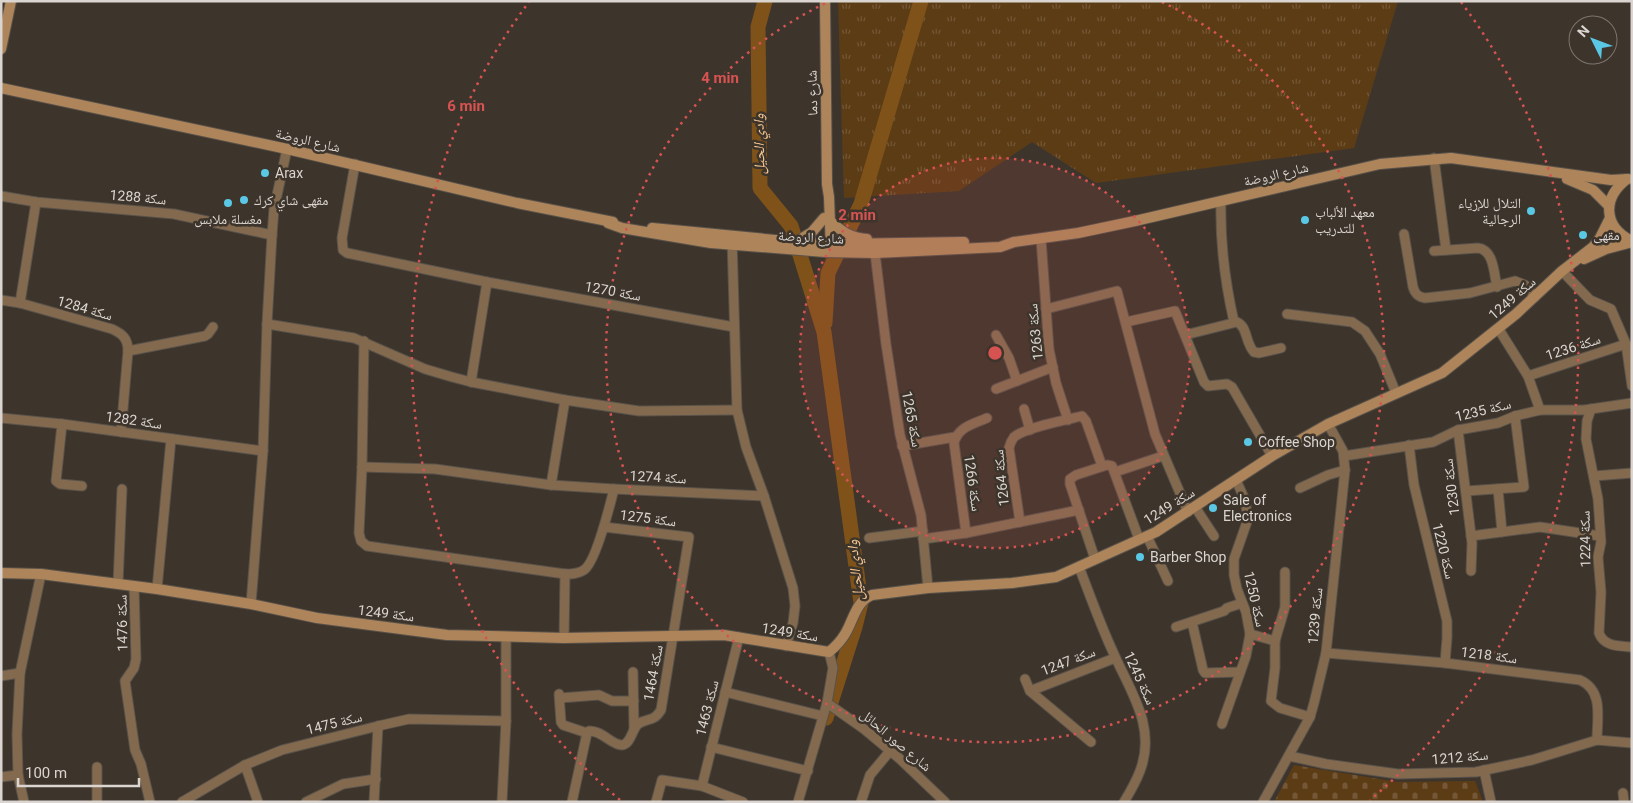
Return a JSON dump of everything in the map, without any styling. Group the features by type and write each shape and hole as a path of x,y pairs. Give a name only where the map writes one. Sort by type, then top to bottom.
{"main road":[{"path":"1,49 11,1"},
{"name":"شارع دما","path":"825,1 827,184 824,195 828,248"},
{"name":"شارع الروضة","path":"1,88 355,164 517,203 608,222 619,228 668,237 875,253 1000,246 1014,242 1078,233 1221,202 1380,164 1434,158 1468,160 1611,180 1630,178"},
{"name":"شارع الروضة","path":"1545,171 1575,181 1593,190 1609,206"},
{"path":"1630,178 1618,185 1612,195 1609,206 1610,218 1615,228 1623,237 1632,242"},
{"name":"سكة 1249","path":"1,573 41,574 157,589 250,604 305,616 447,635 564,638 724,635 829,652 845,634 860,603 866,597 928,588 1012,583 1056,577 1143,538 1191,510 1272,456 1328,424 1442,373 1593,247 1610,218"},
{"path":"796,242 812,232 827,219 846,234 858,238 910,238 932,243"},
{"name":"شارع الروضة","path":"732,241 796,242 828,248 932,243 1014,242"},
{"name":"سكة 1249","path":"1576,262 1632,242"}],"street":[{"path":"250,604 263,451 267,324 274,209 287,149"},
{"path":"1434,158 1446,250"},
{"name":"سكة 1270","path":"355,164 342,238 343,250 353,255 487,282 734,327"},
{"name":"سكة 1288","path":"1,196 36,202 174,214 272,235"},
{"path":"20,303 36,202"},
{"path":"1221,202 1222,250 1234,322"},
{"path":"1404,234 1413,287 1419,297 1470,293 1497,287 1512,281 1519,281 1525,285 1535,297"},
{"name":"سكة 1263","path":"1041,238 1049,349 1056,383 1068,420"},
{"path":"732,241 737,410 746,447 764,496 792,588 795,606 793,622 786,646"},
{"path":"1434,251 1485,249 1489,254 1497,287"},
{"name":"سكة 1265","path":"875,253 886,344 902,446 919,504 928,588"},
{"path":"1562,271 1590,300 1611,309 1626,344 1632,386"},
{"path":"471,382 487,282"},
{"path":"1046,309 1117,291 1148,410 1163,456 1191,510 1214,536"},
{"name":"سكة 1284","path":"1,300 20,303 120,332 126,338 128,351"},
{"path":"1126,322 1174,311 1206,384 1211,386 1227,384 1232,387 1272,456"},
{"path":"1288,314 1352,322 1365,331 1380,354 1396,393"},
{"path":"1185,335 1240,322 1254,352 1259,353 1281,348"},
{"path":"267,324 338,334 364,341 425,369 471,382 566,400 639,411 737,410"},
{"path":"121,432 128,351 204,336 213,328"},
{"path":"1498,328 1528,376 1540,410"},
{"path":"996,335 1010,358 1017,381"},
{"path":"364,341 359,533 361,541 366,546 565,574 577,573 586,569 591,561 604,527 614,489"},
{"name":"سكة 1236","path":"1528,376 1626,344"},
{"path":"996,389 1053,368"},
{"path":"551,485 566,400"},
{"name":"سكة 1235","path":"1344,456 1433,442 1458,430 1498,423 1515,416 1540,410 1591,409 1632,403"},
{"path":"1024,409 1030,430"},
{"name":"سكة 1224","path":"1591,409 1587,421 1586,439 1598,499 1600,536 1598,558 1600,592 1599,634 1608,643 1632,647"},
{"name":"سكة 1264","path":"1020,522 1009,448 1011,441 1015,437 1030,430 1082,416 1086,419 1102,466"},
{"path":"1466,491 1524,487 1515,416"},
{"name":"سكة 1282","path":"1,418 62,424 263,451"},
{"name":"سكة 1266","path":"966,533 954,450 955,437 958,432 969,425 987,418"},
{"path":"62,424 56,482 82,486"},
{"name":"سكة 1239","path":"1264,802 1310,717 1326,653 1336,539 1345,470 1344,456 1339,442 1328,424"},
{"name":"سكة 1230","path":"1458,430 1471,536 1471,571"},
{"name":"سكة 1266","path":"902,446 955,437"},
{"path":"157,589 171,439"},
{"name":"سكة 1220","path":"1409,445 1414,485 1447,620 1445,663"},
{"path":"1115,472 1163,456"},
{"path":"1094,559 1070,479 1102,466 1111,465 1143,538 1168,581"},
{"name":"سكة 1274","path":"362,467 442,470 551,485 764,496"},
{"path":"1300,488 1328,475 1345,470"},
{"path":"1594,476 1632,473"},
{"name":"سكة 1250","path":"1222,724 1246,656 1250,634 1246,612 1234,575 1234,559 1248,519 1244,500 1236,480"},
{"path":"118,584 122,489"},
{"path":"1498,489 1502,532"},
{"path":"869,538 966,533 1079,510"},
{"name":"سكة 1275","path":"604,527 689,536"},
{"path":"1471,536 1540,527 1600,536"},
{"name":"سكة 1464","path":"587,733 589,731 596,732 623,745 628,742 634,729 639,724 657,717 661,710 689,536"},
{"name":"سكة 1245","path":"1079,567 1116,658 1142,713 1145,727 1144,758 1140,772 1124,802"},
{"path":"1285,572 1285,607 1275,640 1275,668 1271,701 1280,708 1310,717"},
{"path":"24,802 18,775 17,734 20,672 41,574"},
{"path":"564,638 565,574"},
{"name":"سكة 1476","path":"134,586 136,659 134,668 125,681 135,750 141,764 150,802"},
{"path":"1176,628 1242,603"},
{"path":"1192,622 1205,673 1240,672"},
{"path":"1250,634 1275,640"},
{"path":"502,802 506,721 506,638"},
{"name":"سكة 1463","path":"702,786 739,638"},
{"path":"798,802 827,703 833,668 829,652"},
{"name":"سكة 1218","path":"1326,653 1445,663 1580,680 1588,683 1598,703 1597,740"},
{"name":"سكة 1247","path":"1030,691 1116,658"},
{"path":"1,676 20,672"},
{"path":"633,672 634,729"},
{"name":"سكة 1247","path":"1025,680 1030,691 1091,742"},
{"path":"725,692 823,716"},
{"path":"572,802 587,733 563,725 561,722 560,696 599,696 612,701 634,701"},
{"name":"شارع صور الحائل","path":"827,703 890,750 945,802"},
{"name":"سكة 1475","path":"182,802 245,765 282,750 409,718 506,721"},
{"path":"374,802 378,726"},
{"name":"سكة 1212","path":"1289,756 1326,764 1398,774 1476,772 1550,756 1597,740 1632,743"},
{"path":"711,747 808,772"},
{"path":"861,802 870,776 890,750"},
{"path":"245,765 258,802"},
{"path":"97,767 97,802"},
{"path":"1484,770 1491,802"},
{"path":"1,777 18,775"},
{"path":"306,802 343,784 376,779"},
{"path":"656,802 662,780 702,786 743,802"}],"green space":[{"path":"838,1 1398,1 1354,148 1096,183 1032,142 959,191 844,198"},
{"path":"1294,765 1397,782 1475,781 1483,802 1274,802"}],"waterway":[{"name":"وادي الحيل","path":"765,1 758,27 760,188 791,226 824,332 861,603 826,718"},
{"name":"وادي الحيل","path":"825,323 828,273 861,204 921,1"}],"place":[{"name":"Arax","path":"265,173"},
{"name":"مقهى شاي كرك","path":"244,200"},
{"name":"مغسلة ملابس","path":"228,203"},
{"name":"التلال للإزياء الرجالية","path":"1531,211"},
{"name":"معهد الألباب للتدريب","path":"1305,220"},
{"name":"مقهى","path":"1583,235"},
{"name":"Coffee Shop","path":"1248,442"},
{"name":"Sale of Electronics","path":"1213,508"},
{"name":"Barber Shop","path":"1140,557"}]}
